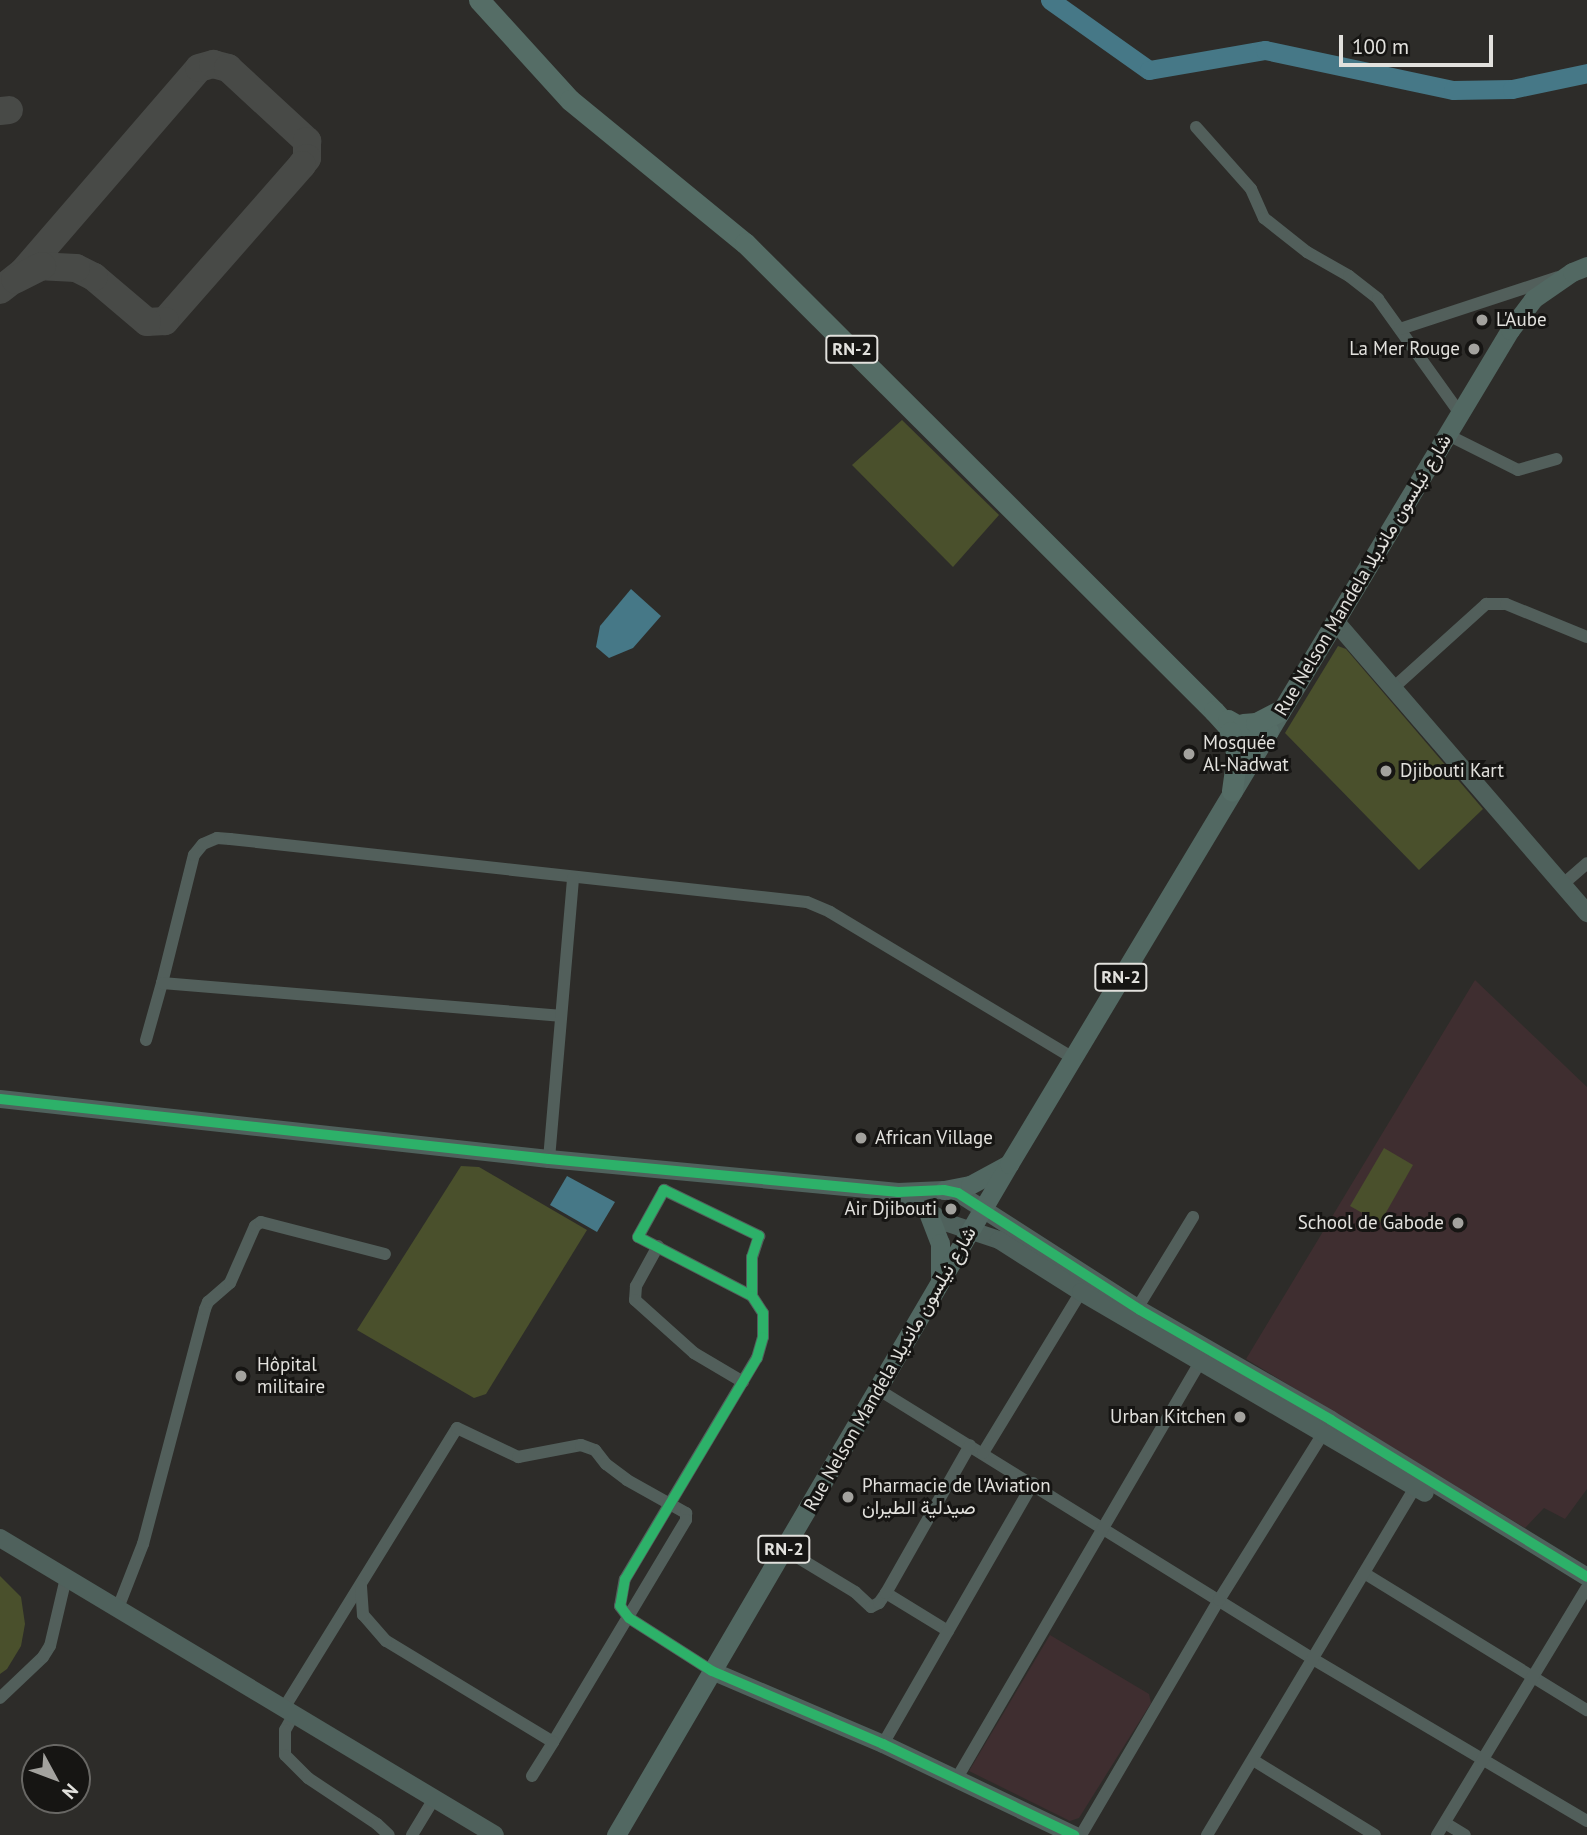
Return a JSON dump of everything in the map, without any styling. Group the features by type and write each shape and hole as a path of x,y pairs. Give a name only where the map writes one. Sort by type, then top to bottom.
{"highway":[{"name":"RN-2","path":"479,0 570,100 745,243 1224,720 1253,754"},
{"path":"1232,791 1237,755 1224,720 1249,724 1280,711"},
{"name":"RN-2","path":"1224,720 1245,730 1268,731"}],"main road":[{"name":"Rue Nelson Mandela شارع نيلسون مانديلا","path":"616,1835 631,1814 1009,1164 1253,754 1522,311 1533,299 1579,269"},
{"path":"944,1190 970,1185 1009,1164"},
{"path":"929,1214 940,1243 940,1286"},
{"name":"Rue Nelson Mandela شارع نيلسون مانديلا","path":"625,1835 631,1814"}],"street":[{"path":"1196,127 1251,189 1264,218 1307,253 1349,276 1378,299 1461,415"},
{"path":"1400,329 1579,269"},
{"path":"1448,435 1518,470 1556,458"},
{"path":"1392,689 1486,604 1506,604 1587,637"},
{"path":"1335,621 1587,913"},
{"path":"146,1040 194,855 203,844 217,838 573,878 781,897 807,902 830,912 1073,1058"},
{"path":"1562,885 1587,863"},
{"path":"548,1159 573,878"},
{"path":"162,983 560,1016"},
{"path":"0,1099 548,1159 898,1192 944,1190 964,1196 1133,1314 1587,1577"},
{"path":"752,1296 752,1257 759,1236 664,1191 638,1237 752,1296 763,1314 763,1337 757,1358 625,1579 620,1606 629,1618 712,1671 883,1744 1073,1835"},
{"path":"898,1192 929,1214 999,1240 1082,1292 1133,1314"},
{"path":"1133,1314 1192,1217"},
{"path":"118,1608 143,1544 205,1309 208,1301 230,1283 255,1226 261,1222 386,1254"},
{"path":"658,1246 636,1286 635,1300 694,1353 743,1382"},
{"path":"983,1453 1082,1292"},
{"path":"957,1778 1205,1354"},
{"path":"879,1390 1482,1762 1587,1821"},
{"path":"1081,1835 1219,1600 1327,1426"},
{"path":"389,1835 377,1824 308,1779 285,1755 285,1730 289,1711 361,1586 457,1429 518,1457 581,1445 595,1451 606,1464 627,1480 686,1513 686,1520 629,1618 532,1776"},
{"path":"784,1549 855,1592 871,1607 879,1603 970,1445"},
{"path":"1208,1835 1419,1481"},
{"path":"1419,1481 1587,1589 1437,1835"},
{"path":"883,1744 1033,1483"},
{"path":"0,1538 495,1835"},
{"path":"1364,1573 1587,1710"},
{"path":"0,1698 43,1657 50,1646 66,1578"},
{"path":"361,1586 363,1615 386,1642 552,1742"},
{"path":"886,1593 948,1631"},
{"path":"1253,1760 1376,1835"},
{"path":"412,1835 435,1797"},
{"path":"1445,1823 1465,1835"}],"shaded area":[{"name":"School de Gabode","path":"1475,980 1587,1087 1587,1489 1565,1519 1544,1508 1525,1528 1246,1359"},
{"path":"1050,1635 1149,1694 1151,1703 1079,1818 1070,1821 969,1771"}],"green space":[{"path":"902,420 999,515 953,567 852,465"},
{"name":"Djibouti Kart","path":"1338,646 1346,649 1483,809 1419,870 1285,733"},
{"path":"1384,1148 1413,1165 1380,1223 1350,1206"},
{"path":"461,1166 479,1167 587,1230 486,1394 474,1398 357,1330"},
{"path":"0,1576 21,1597 25,1624 21,1646 7,1669 0,1674"}],"water":[{"path":"631,589 661,616 633,648 609,658 596,647 600,626"},
{"path":"567,1176 615,1202 597,1232 550,1205"}],"waterway":[{"path":"1050,0 1149,70 1265,50 1453,90 1512,89 1587,73"}],"taxiway":[{"path":"0,290 23,272 199,68 213,64 228,68 307,141 307,158 302,165 165,321 147,322 94,277 76,268 42,266 15,280"},
{"path":"0,111 9,110"}],"cycle path":[{"path":"0,1099 549,1159 898,1192 944,1190 958,1193 1140,1310 1331,1420 1587,1577"},
{"path":"752,1296 752,1257 759,1236 664,1190 638,1237 752,1296 763,1313 763,1337 757,1358 625,1579 620,1606 629,1618 712,1671 883,1744 1074,1835"}],"place":[{"name":"L'Aube","path":"1482,320"},
{"name":"La Mer Rouge","path":"1474,349"},
{"name":"Mosquée Al-Nadwat","path":"1189,754"},
{"name":"Djibouti Kart","path":"1386,771"},
{"name":"African Village","path":"861,1138"},
{"name":"Air Djibouti","path":"951,1209"},
{"name":"School de Gabode","path":"1458,1223"},
{"name":"Hôpital militaire","path":"241,1376"},
{"name":"Urban Kitchen","path":"1240,1417"},
{"name":"Pharmacie de l'Aviation صيدلية الطيران","path":"848,1497"}]}
